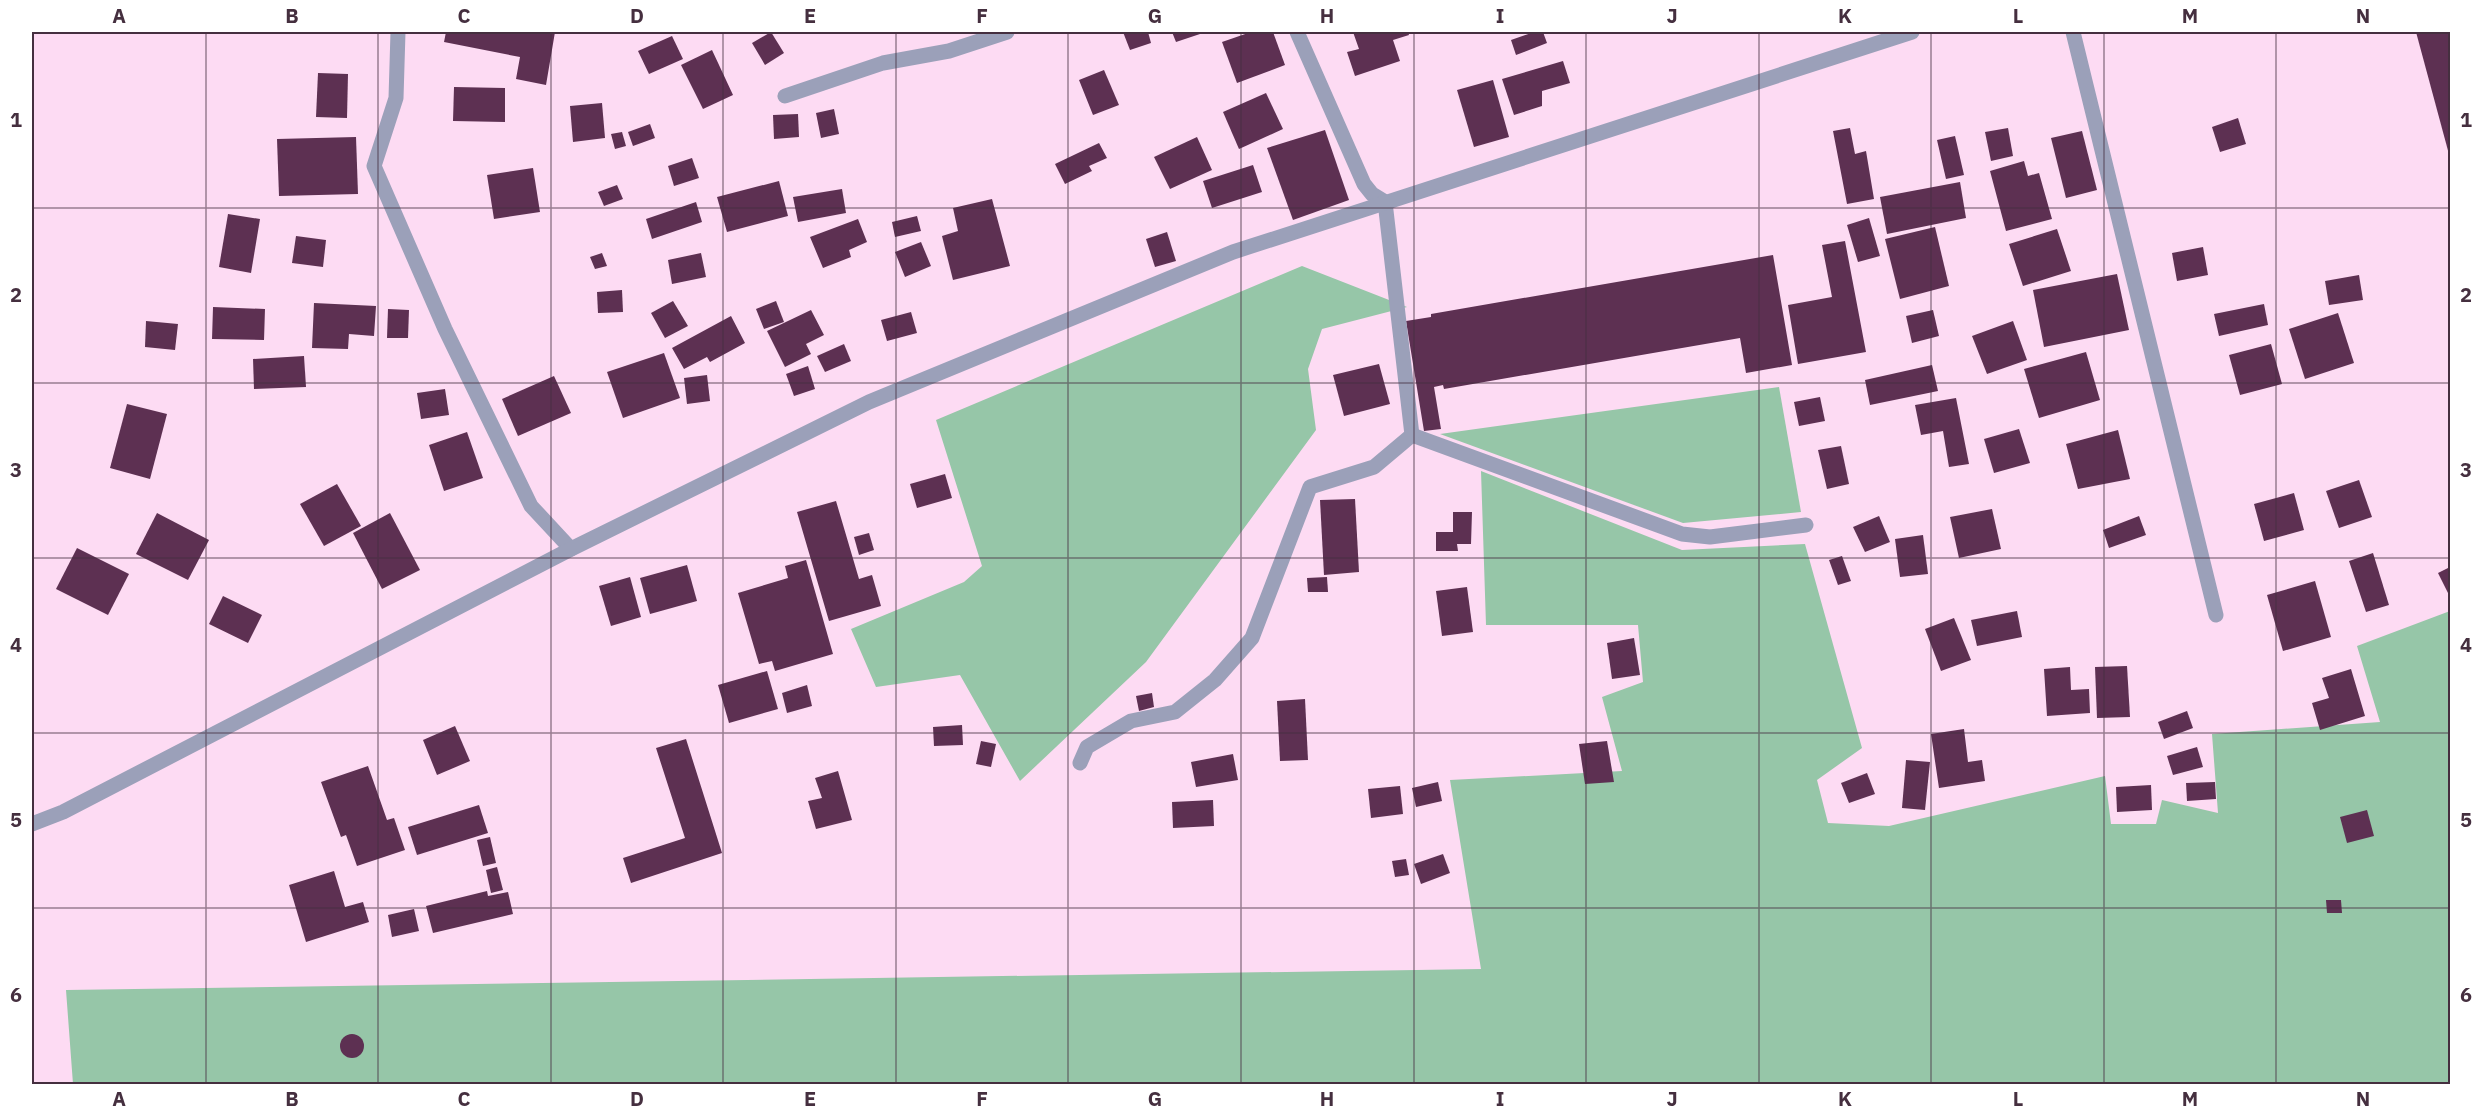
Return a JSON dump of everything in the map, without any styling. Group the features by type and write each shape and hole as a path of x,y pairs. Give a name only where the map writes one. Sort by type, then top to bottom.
{"street":[{"path":"398,32 396,98 374,166 445,329 531,506 571,549"},
{"path":"785,96 883,63 949,51 1007,32"},
{"path":"1297,32 1364,184 1372,194 1385,202"},
{"path":"32,824 73,806 571,549 869,402 1233,252 1912,32"},
{"path":"2073,32 2216,615"},
{"path":"1385,202 1412,435"},
{"path":"1412,435 1682,534 1710,537 1806,525"},
{"path":"1080,763 1088,747 1131,721 1175,712 1215,680 1252,638 1310,487 1374,467 1412,435"}],"green space":[{"path":"1302,266 1407,307 1322,329 1308,369 1316,430 1146,662 1020,781 960,675 876,687 851,629 964,582 982,566 936,420"},
{"path":"1779,387 1801,512 1683,523 1440,434"},
{"path":"1481,471 1682,550 1805,544 1862,748 1817,780 1828,823 1889,826 2105,776 2111,824 2156,824 2162,800 2218,813 2212,734 2380,722 2357,646 2450,611 2450,1084 73,1084 66,990 1481,969 1450,780 1622,771 1602,697 1643,682 1638,625 1486,625"}],"building":[{"path":"446,32 555,32 546,85 516,79 520,57 444,42"},
{"path":"771,32 784,53 765,65 752,43"},
{"path":"1123,32 1148,32 1151,43 1130,50"},
{"path":"1172,32 1206,32 1176,42"},
{"path":"1251,32 1273,32 1285,65 1237,83 1222,42"},
{"path":"1353,32 1408,32 1409,35 1393,40 1400,61 1355,76 1347,52 1359,49"},
{"path":"1534,32 1543,32 1547,43 1516,55 1511,40"},
{"path":"2416,32 2450,32 2450,158"},
{"path":"672,36 683,59 649,74 638,51"},
{"path":"712,50 733,95 703,109 681,65"},
{"path":"1563,61 1570,83 1542,91 1542,106 1514,115 1502,79"},
{"path":"1104,70 1119,105 1093,115 1079,80"},
{"path":"318,73 348,74 347,118 316,117"},
{"path":"1493,80 1509,137 1474,147 1457,90"},
{"path":"454,87 505,88 505,122 453,121"},
{"path":"1266,93 1283,129 1239,149 1223,112"},
{"path":"602,103 605,138 573,142 570,106"},
{"path":"834,109 839,134 821,138 816,113"},
{"path":"798,114 799,137 774,139 773,115"},
{"path":"2238,118 2246,144 2220,152 2212,127"},
{"path":"650,124 655,138 633,146 628,132"},
{"path":"1850,128 1855,154 1866,151 1874,199 1847,204 1833,131"},
{"path":"2008,128 2013,156 1991,161 1985,132"},
{"path":"1325,130 1349,200 1293,220 1267,148"},
{"path":"2082,131 2097,190 2066,198 2051,138"},
{"path":"622,132 626,146 615,149 611,134"},
{"path":"1955,136 1964,175 1946,179 1937,140"},
{"path":"356,137 358,194 279,196 277,139"},
{"path":"1197,137 1212,170 1170,189 1154,157"},
{"path":"1099,143 1107,158 1089,166 1092,171 1065,184 1055,164"},
{"path":"692,158 699,178 674,186 668,166"},
{"path":"2024,161 2028,176 2039,173 2052,219 2006,231 1990,171"},
{"path":"1253,165 1262,192 1212,208 1203,181"},
{"path":"533,168 540,212 494,219 487,175"},
{"path":"779,181 788,216 727,232 717,197"},
{"path":"1960,182 1966,218 1887,234 1880,197"},
{"path":"617,185 623,199 604,206 598,192"},
{"path":"842,189 846,213 798,222 793,197"},
{"path":"992,199 1010,266 953,280 942,236 958,231 953,208"},
{"path":"696,202 702,222 652,239 646,219"},
{"path":"228,214 260,219 251,273 219,267"},
{"path":"917,216 921,231 895,237 892,222"},
{"path":"1869,218 1880,256 1858,262 1847,225"},
{"path":"858,219 867,242 849,250 851,257 823,268 810,237"},
{"path":"1935,227 1949,286 1900,299 1885,239"},
{"path":"2057,229 2071,271 2023,286 2009,244"},
{"path":"1167,232 1176,261 1155,267 1146,239"},
{"path":"296,236 326,240 323,267 292,263"},
{"path":"1845,241 1866,352 1798,364 1788,305 1832,297 1822,245"},
{"path":"921,242 931,266 905,277 895,252"},
{"path":"2203,247 2208,275 2177,281 2172,253"},
{"path":"602,253 607,266 595,269 590,257"},
{"path":"701,253 706,277 672,284 668,260"},
{"path":"1773,255 1792,365 1746,373 1740,338 1444,389 1443,385 1434,387 1441,429 1424,431 1406,321 1431,317 1431,314"},
{"path":"2117,274 2129,330 2044,347 2033,290"},
{"path":"2359,275 2363,300 2329,305 2325,281"},
{"path":"622,290 623,312 598,313 597,292"},
{"path":"673,301 688,326 665,338 651,313"},
{"path":"776,301 784,322 764,329 756,309"},
{"path":"314,303 376,306 374,336 349,334 348,349 312,348"},
{"path":"2264,304 2268,325 2219,336 2214,314"},
{"path":"213,307 265,309 264,340 212,339"},
{"path":"388,309 409,310 408,338 387,338"},
{"path":"811,310 824,335 806,344 811,354 785,367 767,331"},
{"path":"1933,310 1939,336 1912,343 1906,316"},
{"path":"911,312 917,333 887,341 881,320"},
{"path":"2338,313 2354,363 2305,379 2289,329"},
{"path":"731,316 745,343 710,362 707,357 684,369 672,348"},
{"path":"146,321 178,324 175,350 145,347"},
{"path":"2013,321 2027,360 1987,374 1972,336"},
{"path":"844,344 851,361 825,372 817,356"},
{"path":"2271,344 2282,384 2240,395 2229,355"},
{"path":"2086,352 2100,400 2039,418 2024,369"},
{"path":"664,353 680,398 623,418 607,372"},
{"path":"304,356 306,387 254,389 253,359"},
{"path":"1379,364 1390,404 1344,416 1333,375"},
{"path":"1932,365 1938,391 1870,405 1865,380"},
{"path":"808,366 815,389 794,396 786,374"},
{"path":"707,375 710,401 687,404 684,378"},
{"path":"554,376 571,413 518,436 502,399"},
{"path":"445,389 449,415 421,419 417,393"},
{"path":"1820,397 1825,421 1799,426 1794,402"},
{"path":"1956,398 1969,464 1949,467 1943,431 1921,435 1915,405"},
{"path":"127,404 167,414 150,479 110,468"},
{"path":"2019,429 2030,463 1994,473 1984,439"},
{"path":"2118,430 2130,479 2078,489 2066,444"},
{"path":"467,432 483,478 444,491 429,445"},
{"path":"1841,446 1849,484 1827,489 1818,450"},
{"path":"945,474 952,498 917,508 910,484"},
{"path":"2359,480 2372,517 2339,528 2326,491"},
{"path":"337,484 361,526 324,546 300,504"},
{"path":"2294,493 2304,530 2264,541 2254,504"},
{"path":"1355,499 1359,572 1324,575 1320,500"},
{"path":"836,501 859,579 872,575 881,606 829,621 797,512"},
{"path":"1992,509 2001,549 1959,558 1950,517"},
{"path":"1453,512 1472,512 1471,544 1457,544 1458,551 1436,551 1436,532 1453,532"},
{"path":"157,513 209,540 188,580 136,554"},
{"path":"390,513 420,570 382,589 353,533"},
{"path":"1879,516 1890,542 1865,552 1853,527"},
{"path":"2139,516 2146,535 2109,548 2103,530"},
{"path":"869,533 874,550 859,555 854,537"},
{"path":"1923,535 1928,574 1900,577 1895,539"},
{"path":"77,548 129,574 108,615 56,589"},
{"path":"2373,553 2389,605 2366,612 2349,561"},
{"path":"1842,556 1851,581 1838,585 1829,560"},
{"path":"806,560 833,654 775,671 772,661 759,664 738,593 788,578 785,566"},
{"path":"687,565 697,601 650,614 640,578"},
{"path":"2450,567 2450,597 2438,573"},
{"path":"630,577 641,617 611,626 599,586"},
{"path":"1327,577 1328,592 1308,592 1307,578"},
{"path":"2315,581 2331,637 2283,651 2267,595"},
{"path":"1467,587 1473,632 1442,636 1436,591"},
{"path":"223,596 262,615 248,643 209,624"},
{"path":"2017,611 2022,637 1977,646 1971,620"},
{"path":"1954,618 1971,660 1941,671 1925,629"},
{"path":"1634,638 1640,675 1612,679 1607,643"},
{"path":"2127,666 2130,717 2097,718 2095,667"},
{"path":"2070,667 2071,690 2089,689 2090,713 2047,716 2044,669"},
{"path":"2351,669 2365,716 2320,730 2312,703 2329,698 2322,678"},
{"path":"767,671 778,709 729,723 718,685"},
{"path":"807,685 812,706 787,713 782,693"},
{"path":"1152,693 1154,707 1139,711 1136,696"},
{"path":"1305,699 1308,760 1280,761 1277,701"},
{"path":"2187,711 2193,728 2164,739 2158,722"},
{"path":"962,725 963,745 934,746 933,727"},
{"path":"455,726 470,761 437,775 423,740"},
{"path":"1964,729 1968,762 1982,760 1985,781 1939,788 1931,734"},
{"path":"686,739 722,853 631,883 623,858 685,838 656,748"},
{"path":"981,741 996,744 991,767 976,764"},
{"path":"1607,741 1614,782 1585,784 1579,744"},
{"path":"2197,747 2203,767 2173,775 2167,756"},
{"path":"1233,754 1238,780 1196,787 1191,762"},
{"path":"1906,760 1930,762 1925,810 1902,808"},
{"path":"368,766 387,820 394,818 405,850 357,866 346,835 341,837 321,782"},
{"path":"838,771 852,820 816,829 808,801 822,798 815,778"},
{"path":"1867,773 1875,794 1849,803 1841,783"},
{"path":"1438,782 1442,801 1416,807 1412,788"},
{"path":"2215,782 2216,799 2187,801 2186,783"},
{"path":"2151,785 2152,810 2117,812 2116,787"},
{"path":"1400,786 1403,814 1371,818 1368,789"},
{"path":"1213,800 1214,826 1173,828 1172,802"},
{"path":"479,805 488,833 417,855 408,827"},
{"path":"2367,810 2374,836 2347,843 2340,817"},
{"path":"490,837 496,863 483,866 477,840"},
{"path":"1443,854 1450,873 1421,884 1414,864"},
{"path":"1406,859 1409,875 1395,877 1392,861"},
{"path":"497,867 503,890 491,893 486,870"},
{"path":"334,871 345,907 363,902 369,922 306,942 289,885"},
{"path":"487,891 488,896 508,892 513,914 433,933 426,906"},
{"path":"2326,900 2341,900 2342,913 2327,913"},
{"path":"414,909 419,931 392,937 388,915"},
{"path":"352,1034 360,1038 364,1046 360,1054 352,1058 344,1054 340,1046 344,1038"}]}
